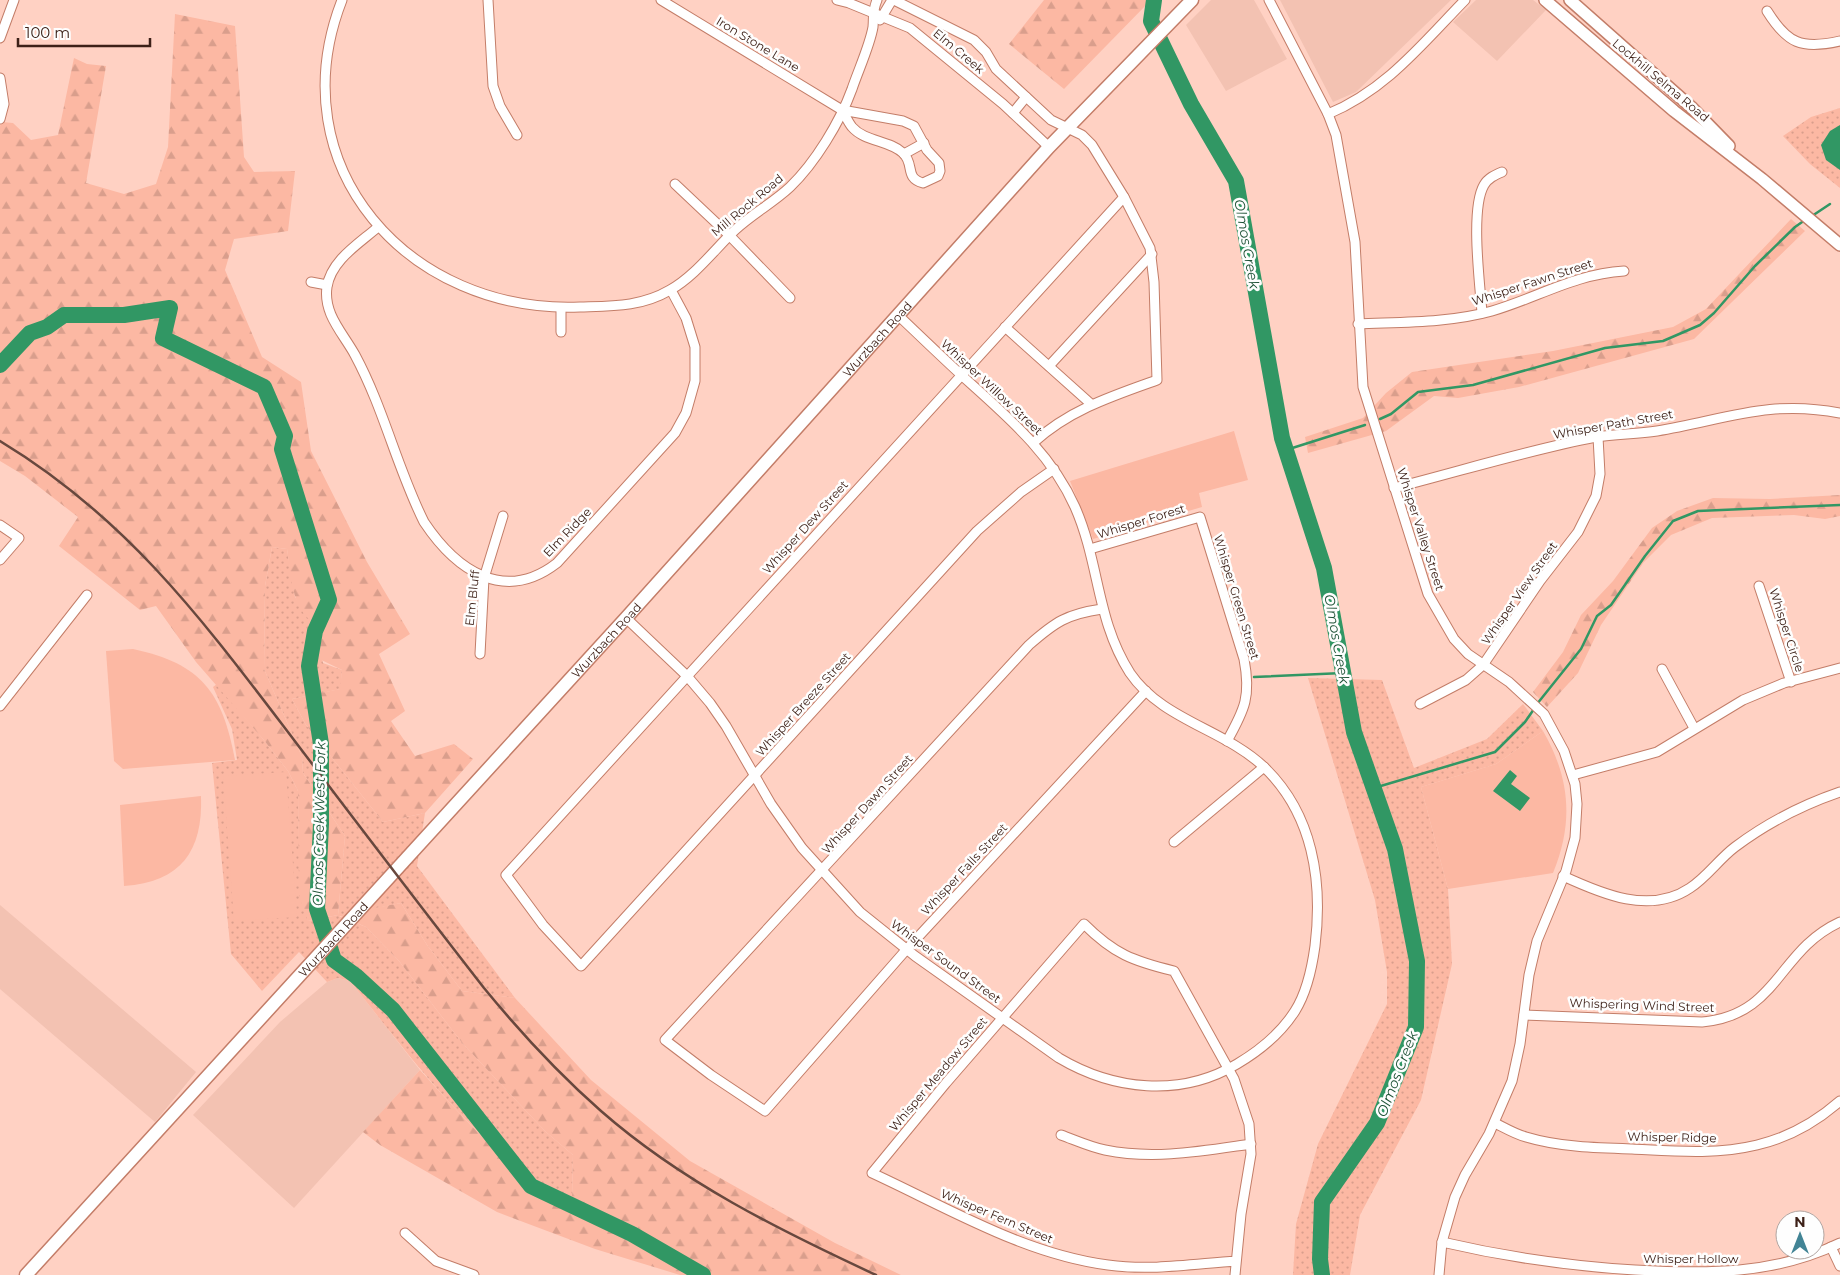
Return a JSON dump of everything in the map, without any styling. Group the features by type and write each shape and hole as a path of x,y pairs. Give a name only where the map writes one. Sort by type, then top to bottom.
{"main road":[{"name":"Lockhill Selma Road","path":"1545,0 1674,111 1762,179 1840,245"},
{"name":"Wurzbach Road","path":"26,1275 626,618 1049,147 1188,2"},
{"name":"Lockhill Selma Road","path":"1572,2 1691,107 1762,179"}],"street":[{"path":"0,38 14,0"},
{"name":"Mill Rock Road","path":"342,0 335,20 326,67 325,106 334,150 342,171 364,210 378,227 412,258 459,286 511,302 561,308 628,305 651,300 671,290 691,274 729,235 775,200 815,157 842,110 851,91 873,27 872,12 877,0"},
{"path":"488,0 493,86 500,106 517,135"},
{"name":"Iron Stone Lane","path":"661,0 842,110"},
{"name":"Elm Creek","path":"837,0 910,28 1013,113 1049,147"},
{"name":"Mill Rock Road","path":"873,27 884,17 893,0"},
{"name":"Elm Creek","path":"893,0 974,40 986,52 996,68 1051,120 1068,127 1092,145 1144,232 1152,254 1157,380 1091,404"},
{"name":"Whisper Valley Street","path":"1269,0 1328,114 1336,135 1354,234 1363,387 1432,602 1454,639 1468,654 1527,697 1544,714 1564,751 1572,775 1577,821 1571,855 1537,941 1529,975 1512,1081 1495,1123 1455,1197 1442,1242 1439,1275"},
{"path":"1328,114 1347,106 1378,87 1464,0"},
{"path":"1563,16 1572,2"},
{"path":"1767,11 1780,31 1791,40 1817,45 1840,41"},
{"path":"0,78 4,104 0,119"},
{"path":"1013,113 1026,97"},
{"path":"842,110 902,121 914,126 939,163 940,171 938,176 923,183 913,178 904,154 892,146 866,136 852,128 842,110"},
{"path":"904,154 924,143"},
{"path":"1482,314 1477,212 1484,185 1492,176 1502,172"},
{"path":"675,184 729,235 790,298"},
{"name":"Whisper Dew Street","path":"581,966 543,925 506,875 1124,197"},
{"name":"Elm Ridge","path":"378,227 337,263 327,285 329,312 372,386 424,522 437,540 458,561 484,578 505,582 519,582 533,578 552,567 580,538 681,423 694,392 695,347 686,318 671,290"},
{"path":"1049,366 1152,254"},
{"name":"Whisper Fawn Street","path":"1358,324 1440,320 1482,314 1591,274 1624,271"},
{"path":"311,282 327,285"},
{"path":"561,308 561,332"},
{"name":"Whisper Willow Street","path":"899,316 1033,443 1054,469 1075,506 1090,549 1102,609 1110,636 1134,678 1146,691 1171,711 1227,741 1264,767 1291,802 1306,833 1318,886 1317,929 1309,975 1295,1010 1265,1044 1228,1068"},
{"path":"1005,326 1091,404 1062,420 1033,443"},
{"name":"Whisper Path Street","path":"1394,488 1598,437 1657,431 1747,411 1774,408 1802,408 1840,413"},
{"name":"Whisper View Street","path":"1420,704 1458,684 1483,665 1540,581 1587,518 1596,496 1600,474 1598,437"},
{"name":"Whisper Breeze Street","path":"581,966 977,531 1011,500 1054,469"},
{"name":"Elm Bluff","path":"480,654 484,578 503,516"},
{"name":"Whisper Forest","path":"1090,549 1200,516"},
{"name":"Whisper Green Street","path":"1200,516 1244,659 1247,676 1247,700 1227,741"},
{"path":"0,525 19,538 0,560"},
{"name":"Whisper Circle","path":"1759,586 1790,682"},
{"path":"0,706 87,595"},
{"name":"Whisper Dawn Street","path":"765,1111 711,1075 666,1040 1029,645 1060,620 1084,611 1102,609"},
{"name":"Whisper Sound Street","path":"626,618 687,676 726,726 755,776 802,848 824,870 860,912 906,950 1003,1016 1059,1058 1076,1068 1108,1081 1143,1086 1178,1084 1212,1076 1228,1068"},
{"path":"1572,775 1657,752 1742,700 1790,682 1840,668"},
{"path":"1662,669 1694,728"},
{"name":"Whisper Falls Street","path":"765,1111 906,950 1146,691"},
{"path":"1174,842 1264,767"},
{"path":"1563,876 1614,898 1659,900 1675,896 1690,888 1733,848 1756,832 1792,811 1840,792"},
{"name":"Whispering Wind Street","path":"1524,1014 1702,1022 1723,1020 1748,1009 1762,997 1795,955 1820,934 1840,922"},
{"name":"Whisper Meadow Street","path":"872,1173 1003,1016 1084,924 1104,944 1124,955 1142,963 1174,971 1228,1068"},
{"path":"1228,1068 1246,1108 1252,1144 1250,1171 1241,1214 1236,1275"},
{"path":"1837,1104 1840,1115"},
{"name":"Whisper Ridge","path":"1495,1123 1528,1138 1565,1144 1609,1148 1710,1151 1756,1145 1778,1138 1799,1129 1837,1104"},
{"path":"1061,1135 1103,1150 1152,1156 1177,1155 1252,1144"},
{"name":"Whisper Fern Street","path":"872,1173 1011,1238 1075,1260 1109,1266 1143,1268 1172,1268 1236,1261"},
{"path":"405,1233 436,1261 474,1275"},
{"name":"Whisper Hollow","path":"1442,1242 1529,1260 1597,1271 1722,1274 1788,1262 1836,1245"},
{"path":"1836,1245 1840,1266"}],"shaded area":[{"path":"1211,0 1254,0 1287,59 1226,91 1186,25"},
{"path":"1280,0 1451,0 1356,92 1333,102"},
{"path":"1476,0 1533,0 1546,10 1497,61 1453,22"},
{"path":"1840,125 1840,170 1826,160 1821,145 1830,131"},
{"path":"1510,770 1517,776 1511,784 1530,798 1520,811 1493,791"},
{"path":"0,905 196,1072 155,1122 0,989"},
{"path":"338,978 350,981 420,1070 294,1208 193,1115 280,1022 327,982"}],"green space":[{"path":"1044,0 1151,0 1064,89 1009,44"},
{"path":"175,14 235,26 244,157 254,172 295,171 288,231 234,239 225,270 262,357 301,382 311,451 367,562 410,634 379,654 405,711 391,721 415,756 454,744 473,759 425,813 383,822 306,725 292,699 340,689 342,670 307,653 314,623 306,617 296,600 287,549 272,547 265,586 264,669 302,757 303,773 345,836 338,915 308,921 299,897 298,791 288,771 263,739 196,662 156,606 140,610 59,546 78,517 25,476 0,461 0,126 2,122 13,123 31,140 58,135 74,58 87,64 106,66 86,183 124,194 156,184 168,147"},
{"path":"1840,108 1840,188 1810,164 1783,136 1811,117"},
{"path":"1791,219 1805,231 1694,339 1519,387 1458,398 1434,396 1386,431 1308,453 1305,437 1363,418 1386,393 1412,372 1553,351 1673,327 1706,309"},
{"path":"1234,431 1248,480 1199,493 1202,507 1093,539 1070,481"},
{"path":"1840,495 1840,516 1825,519 1794,515 1712,518 1671,535 1643,563 1601,625 1578,673 1547,707 1533,692 1563,652 1581,615 1613,581 1652,528 1677,511 1713,498 1770,499"},
{"path":"272,547 287,549 295,597 314,623 323,663 342,670 341,689 292,699 306,725 383,822 425,813 417,866 515,998 462,991 427,945 401,903 339,916 366,927 399,961 463,1044 546,1132 573,1155 572,1199 548,1190 534,1181 491,1144 427,1077 350,981 338,978 327,982 299,952 262,991 231,954 212,763 237,760 232,729 213,687 217,684 288,771 298,791 299,842 308,921 338,915 345,836 303,773 302,757 264,669 265,586"},
{"path":"133,649 157,655 176,663 192,673 205,685 215,699 223,716 235,760 123,769 114,761 106,651"},
{"path":"1308,678 1382,680 1414,768 1487,739 1523,704 1543,731 1496,764 1421,787 1448,889 1452,964 1421,1100 1360,1215 1350,1275 1293,1275 1296,1224 1318,1144 1387,1004 1387,972 1375,900"},
{"path":"1543,731 1559,766 1566,800 1564,836 1553,873 1448,889 1421,787 1496,764"},
{"path":"286,772 297,917 234,921 223,776"},
{"path":"201,796 201,815 198,833 193,848 185,860 174,870 160,878 124,886 120,805"},
{"path":"401,903 427,945 462,991 515,998 591,1080 690,1161 835,1243 901,1275 680,1275 595,1249 497,1212 380,1145 363,1132 420,1070 470,1125 512,1165 533,1181 554,1193 572,1199 573,1155 546,1132 463,1044 399,961 366,927 338,915"}],"waterway":[{"name":"Olmos Creek","path":"1154,0 1151,21 1191,104 1236,181 1282,438 1324,568 1354,732 1395,849 1417,961 1416,1027 1377,1123 1322,1202 1320,1259 1322,1275"},
{"path":"1812,216 1830,204"},
{"path":"1380,419 1391,414 1418,392 1473,385 1605,348 1663,341 1700,325 1714,313 1755,266 1795,227 1805,220"},
{"name":"Olmos Creek West Fork","path":"0,365 30,333 47,327 64,315 124,315 170,308 163,338 264,387 285,436 282,449 329,600 315,631 309,666 321,744 321,824 317,909 334,960 356,976 393,1010 531,1186 632,1234 703,1275"},
{"path":"1286,450 1365,425"},
{"path":"1537,704 1581,649 1597,616 1611,605 1645,556 1673,521 1698,511 1840,505"},
{"path":"1254,677 1343,673"},
{"path":"1374,788 1495,752 1525,722 1534,709"}],"railway":[{"path":"0,441 46,471 88,504 162,576 261,696 484,988 570,1082 632,1137 698,1182 768,1222 876,1275"}]}
